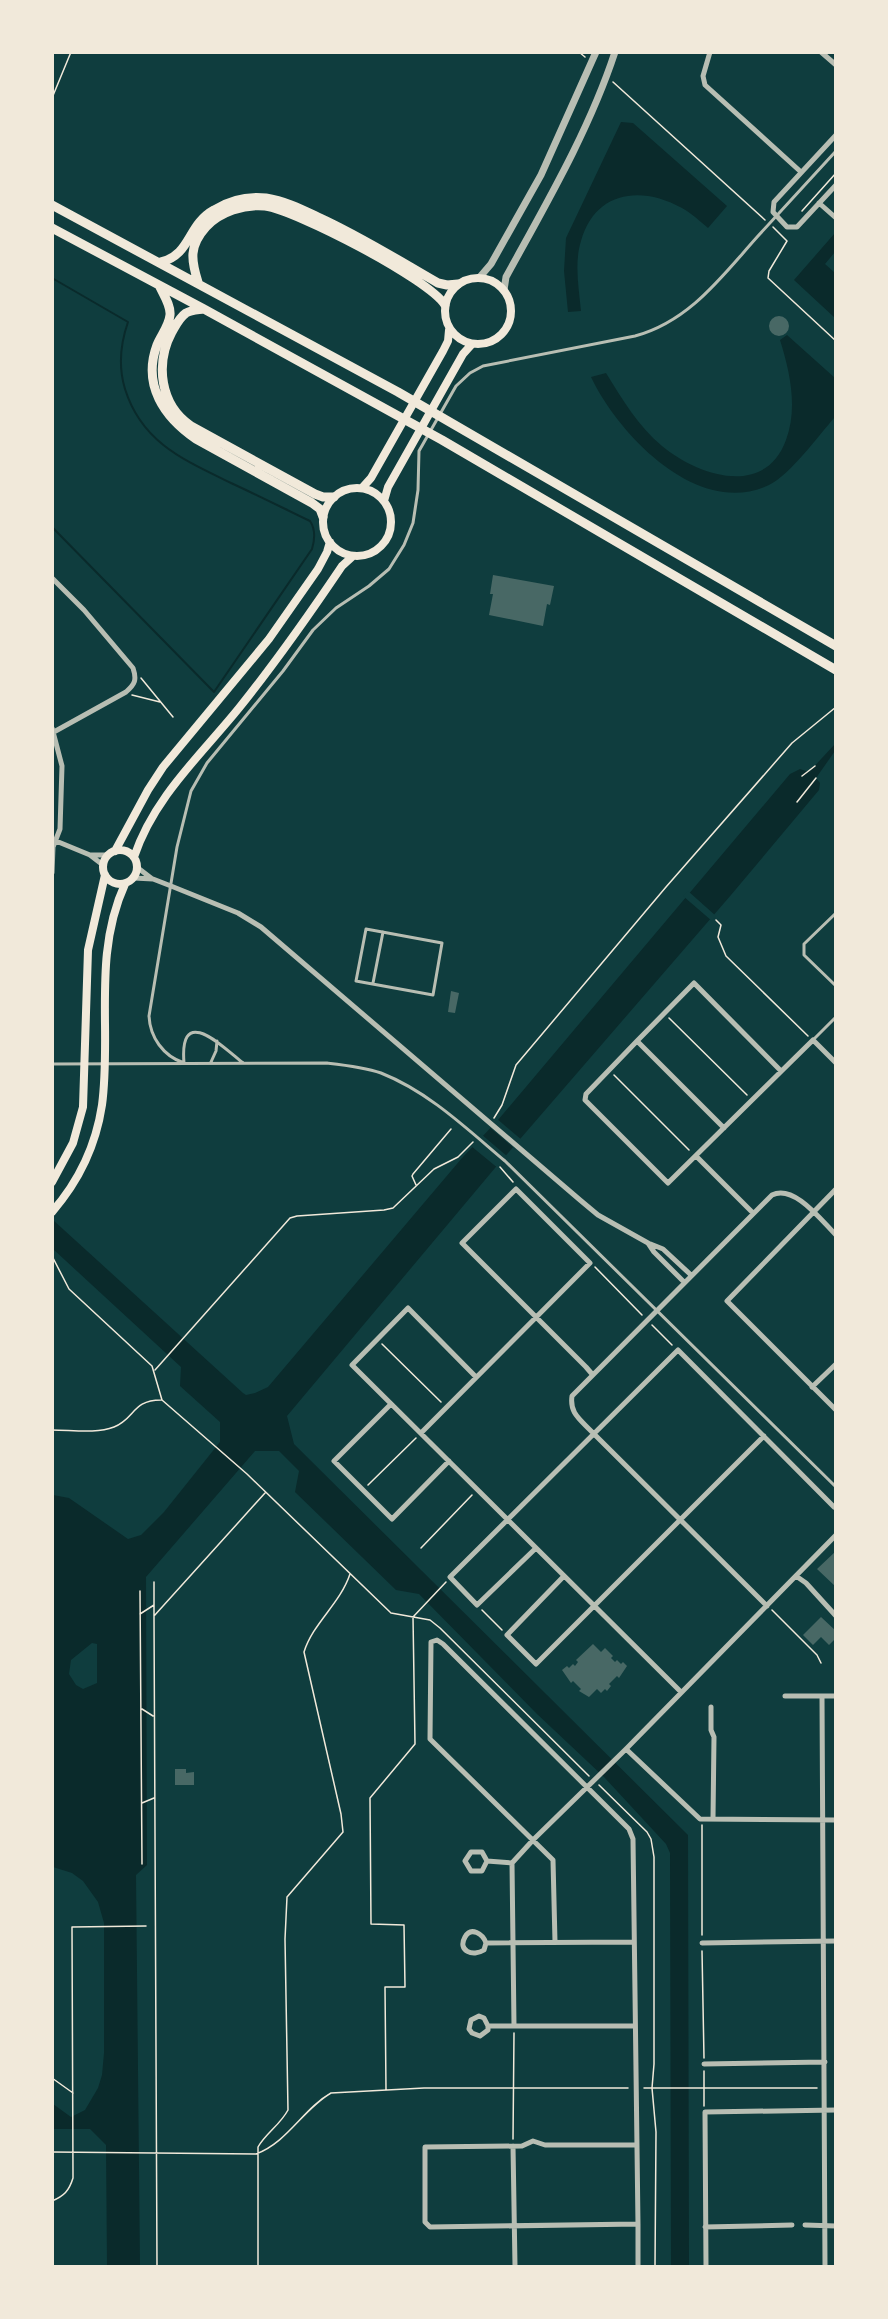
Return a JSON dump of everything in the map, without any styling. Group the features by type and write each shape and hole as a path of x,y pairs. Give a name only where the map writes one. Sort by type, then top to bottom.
{"highway":[{"path":"161,262 179,254 196,225 213,210 244,198 265,198 286,203 342,229 438,283 458,284"},
{"path":"52,204 455,424 836,646"},
{"path":"198,282 191,257 194,244 208,224 226,213 245,207 264,206 356,245 430,289 445,305"},
{"path":"52,228 442,440 836,670"},
{"path":"159,285 170,314 155,353 153,379 157,396 169,417 196,439 312,503 320,509 323,517"},
{"path":"204,309 190,311 180,319 164,352 162,368 164,385 173,408 191,426 315,494 334,497"}],"main road":[{"path":"362,488 371,478 448,341 449,330 444,315 447,297 458,284 468,279 489,280 504,290 510,302 511,313 509,323 503,333 489,342 471,344 462,341 449,330"},
{"path":"384,501 393,478 463,354 471,344"},
{"path":"362,488 373,492 384,501 390,512 391,521 386,540 372,553 353,556 336,549 330,542 323,526 323,517 329,502 334,497 347,489 362,488"},
{"path":"52,1182 73,1143 83,1107 88,950 105,875 103,865 156,777 269,639 318,569 330,542"},
{"path":"134,857 160,805 198,754 276,663 342,566 353,556"},
{"path":"54,1210 75,1181 94,1140 103,1088 104,981 110,933 118,898 125,884 134,878 138,868 134,857 125,850 111,853"},
{"path":"105,875 113,883 125,884"}],"street":[{"path":"479,278 491,264 541,175 596,52"},
{"path":"504,290 506,277 557,184 604,88 615,52"},
{"path":"710,52 703,76 705,85 801,172"},
{"path":"821,52 836,65"},
{"path":"836,135 772,205 776,216 788,227 799,226 836,186"},
{"path":"819,203 836,218"},
{"path":"52,578 84,610 133,668 136,677 135,684 126,692 53,731 62,766 60,829 53,848 52,873"},
{"path":"52,828 60,829"},
{"path":"56,841 90,855 103,865"},
{"path":"90,855 111,853"},
{"path":"138,868 153,879 238,913 261,927 592,1210 647,1243 663,1249 691,1275"},
{"path":"134,878 153,879"},
{"path":"781,1071 694,983 585,1094 585,1100 668,1183 813,1040 836,1063"},
{"path":"637,1041 724,1128"},
{"path":"696,1156 753,1213"},
{"path":"421,1433 446,1407 536,1317 590,1263 516,1189 462,1243 536,1317 592,1374"},
{"path":"836,1189 727,1301 836,1410"},
{"path":"767,1606 594,1434 574,1413 571,1406 573,1396 592,1374 771,1195 783,1192 795,1196 836,1235"},
{"path":"647,1243 684,1282"},
{"path":"476,1377 408,1308 352,1365 681,1692"},
{"path":"536,1548 477,1605 450,1577 678,1350 834,1507"},
{"path":"812,1387 836,1364"},
{"path":"391,1404 334,1461 392,1519 449,1461"},
{"path":"564,1576 507,1635 536,1664 679,1519 764,1437"},
{"path":"514,2025 512,1863 836,1535"},
{"path":"796,1576 836,1616"},
{"path":"555,1942 553,1860 430,1739 431,1642 437,1640 443,1644 629,1829 633,1839 638,2266"},
{"path":"785,1696 836,1696"},
{"path":"822,1696 825,2266"},
{"path":"711,1707 711,1730 714,1737 713,1820"},
{"path":"626,1749 702,1819 836,1820"},
{"path":"487,1862 512,1863"},
{"path":"477,1932 484,1936 486,1942 484,1950 477,1954 470,1954 465,1950 463,1943 469,1933 477,1932"},
{"path":"702,1943 836,1941"},
{"path":"486,1942 633,1942"},
{"path":"489,2025 634,2026"},
{"path":"704,2064 825,2062"},
{"path":"706,2266 705,2112 836,2109"},
{"path":"637,2145 549,2145 533,2141 522,2146 425,2146 425,2222 430,2227 638,2224"},
{"path":"513,2146 515,2266"},
{"path":"705,2228 792,2225"},
{"path":"805,2225 836,2226"}],"lane":[{"path":"184,1063 174,1059 159,1044 152,1035 149,1023 150,1003 177,847 191,791 207,762 283,671 313,630 336,608 369,586 388,569 404,545 413,523 418,490 419,451 456,386 470,373 483,366 635,336 650,332 679,317 704,296 836,151"},
{"path":"836,913 804,944 803,950 804,954 836,986"},
{"path":"366,929 382,932 442,943 433,995 357,981 366,929"},
{"path":"373,984 382,932"},
{"path":"813,1040 836,1017"},
{"path":"184,1063 184,1042 192,1034 202,1032 217,1041 243,1063"},
{"path":"211,1063 217,1041"},
{"path":"52,1064 327,1063 380,1073 413,1089 453,1116 474,1137 505,1161 836,1487"}],"path":[{"path":"52,98 71,52"},
{"path":"579,52 587,58"},
{"path":"613,81 781,233 787,241 769,271 768,278 836,341"},
{"path":"781,233 836,173"},
{"path":"133,668 173,717"},
{"path":"126,692 160,702"},
{"path":"488,1122 502,1105 516,1065 666,887 792,743 836,707"},
{"path":"802,776 815,766"},
{"path":"797,802 816,778"},
{"path":"716,920 721,925 718,937 726,956 813,1040"},
{"path":"664,1013 752,1100"},
{"path":"609,1071 696,1156"},
{"path":"417,1187 413,1174 451,1129"},
{"path":"154,1371 290,1218 393,1208 434,1169 458,1157 474,1137"},
{"path":"500,1167 511,1178 516,1189"},
{"path":"52,1256 69,1289 152,1366 162,1400 247,1474 391,1613 430,1620 440,1628 647,1832 651,1839 654,1857 652,2088 656,2132 655,2266"},
{"path":"590,1263 678,1350"},
{"path":"377,1339 446,1407"},
{"path":"52,1430 105,1430 117,1426 143,1402 162,1400"},
{"path":"363,1490 421,1433"},
{"path":"420,1548 477,1490"},
{"path":"154,1616 266,1492"},
{"path":"258,2266 256,2154 262,2140 283,2119 288,2110 285,1939 287,1897 343,1832 342,1814 304,1652 308,1640 337,1602 350,1574"},
{"path":"154,1582 158,2266"},
{"path":"386,2090 385,1988 405,1987 404,1925 371,1924 370,1798 415,1744 412,1617 444,1584"},
{"path":"140,1592 142,1864"},
{"path":"140,1614 154,1605"},
{"path":"477,1605 507,1635"},
{"path":"767,1606 818,1655 821,1663"},
{"path":"141,1709 154,1716"},
{"path":"142,1803 155,1798"},
{"path":"702,1819 705,2112"},
{"path":"52,2201 70,2189 73,2178 72,1927 146,1926"},
{"path":"513,2146 514,2025"},
{"path":"52,2078 73,2094"},
{"path":"52,2152 256,2154 269,2149 318,2100 331,2093 513,2087 825,2088"}],"water":[{"path":"621,122 633,123 727,206 708,228 682,208 651,196 621,197 608,203 588,224 581,241 577,267 581,311 568,312 564,271 566,238"},
{"path":"835,233 835,252 825,264 835,273 835,318 794,280"},
{"path":"787,335 835,378 835,417 786,473 769,485 742,492 715,490 689,481 664,465 640,445 620,423 591,377 606,373 638,421 662,446 677,457 712,473 730,476 747,475 763,470 776,458 790,428 791,390 780,340"},
{"path":"835,744 835,751 816,778 820,783 819,790 495,1168 287,1416 294,1444 688,1835 689,2266 671,2266 670,1853 666,1844 604,1777 537,1714 419,1594 396,1590 295,1492 299,1471 279,1451 255,1451 146,1577 147,1865 136,1875 140,2266 107,2266 106,2145 90,2129 53,2129 53,2104 71,2117 85,2110 98,2088 102,2075 104,1923 98,1902 83,1881 72,1873 53,1867 53,1495 69,1498 128,1539 141,1535 164,1512 220,1442 220,1422 180,1386 181,1367 53,1249 53,1220 243,1393 246,1395 255,1393 268,1387 462,1158 498,1120 790,774 800,769 809,772","holes":["92,1643 97,1644 97,1683 83,1689 76,1685 69,1674 71,1660"]}],"pier":[{"path":"688,891 716,916 712,921 683,896"},
{"path":"496,1118 523,1141 515,1149 488,1126"},
{"path":"481,1134 508,1157 499,1169 471,1146"}],"building":[{"path":"779,316 786,319 789,326 786,333 779,336 772,333 769,326 772,319"},
{"path":"493,575 554,586 550,605 547,604 543,626 489,615 493,594 490,594"},
{"path":"451,991 459,993 455,1013 448,1012"},
{"path":"836,1551 836,1587 817,1569"},
{"path":"821,1617 836,1631 836,1638 829,1645 821,1637 813,1645 803,1635"},
{"path":"593,1644 601,1652 605,1648 613,1656 611,1658 615,1662 617,1660 621,1664 623,1662 627,1666 619,1678 617,1676 609,1684 611,1686 607,1691 605,1689 601,1693 597,1689 589,1697 579,1691 581,1689 573,1681 571,1683 562,1670 573,1664 575,1666 578,1662 576,1660"},
{"path":"175,1769 186,1769 186,1773 194,1772 194,1785 175,1785"}],"waterway":[{"path":"52,278 128,322 123,339 121,372 133,408 142,423 154,436 167,448 197,466 310,521 314,538 312,549 214,692 52,527"}]}
